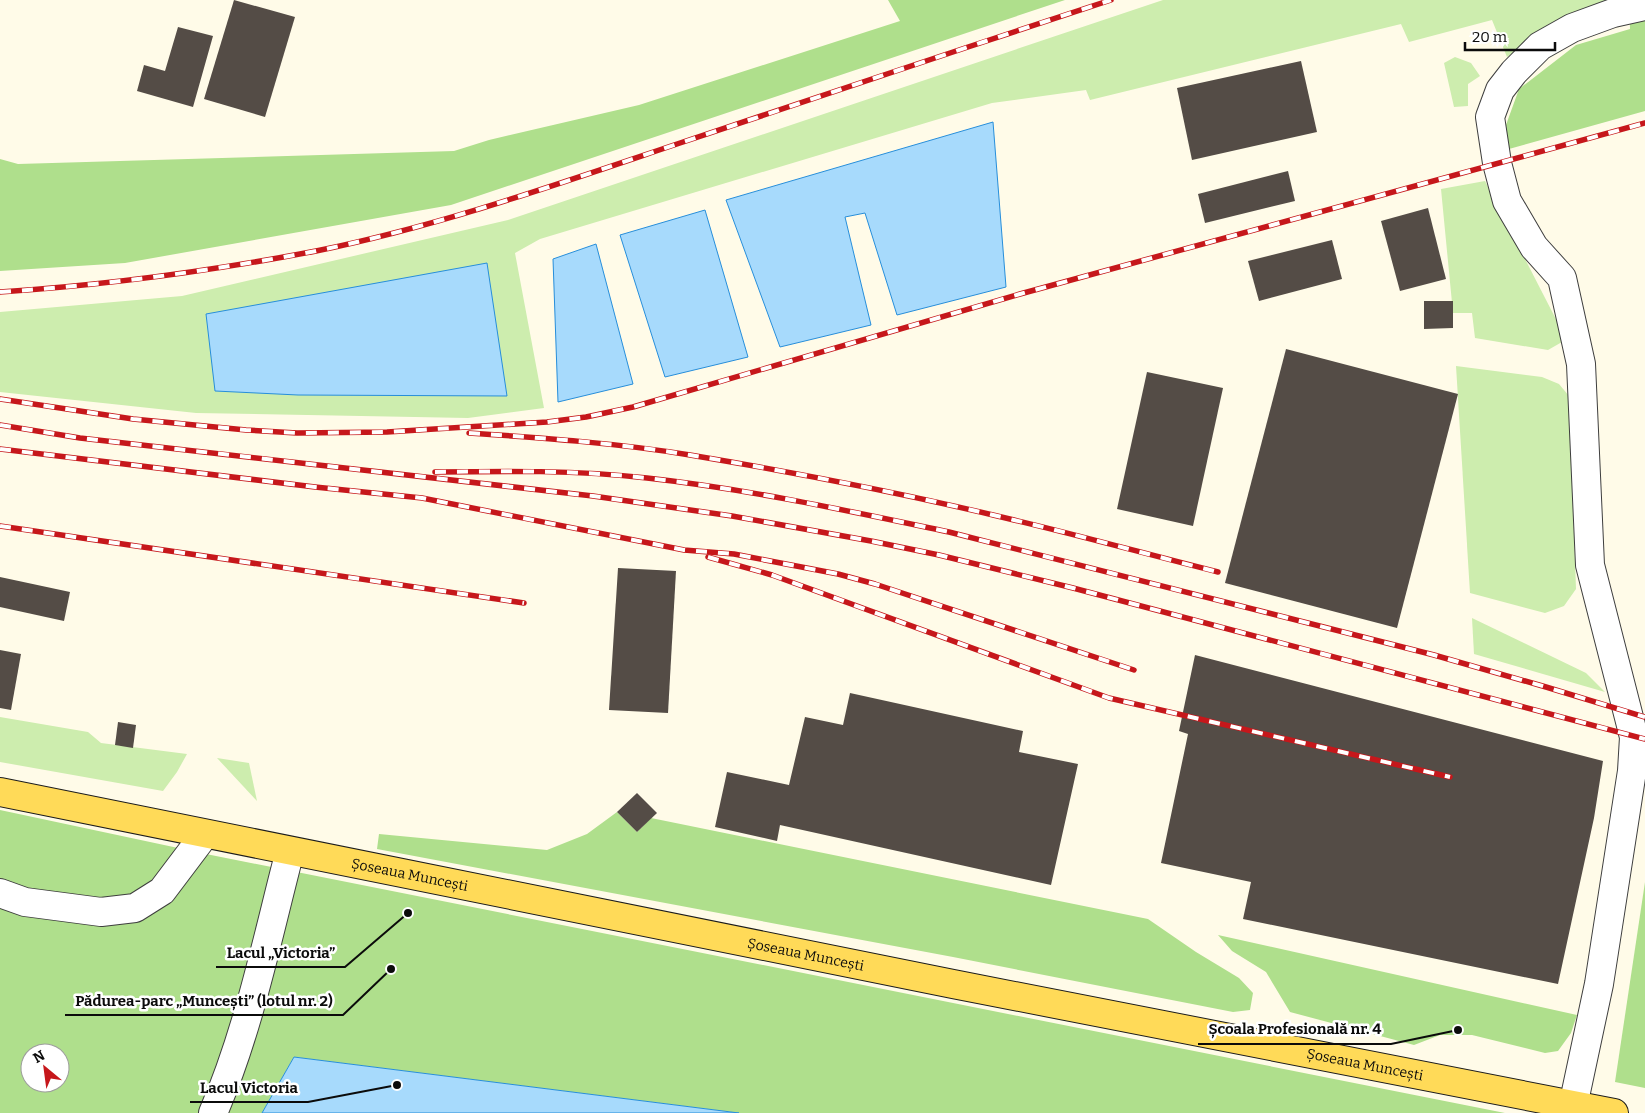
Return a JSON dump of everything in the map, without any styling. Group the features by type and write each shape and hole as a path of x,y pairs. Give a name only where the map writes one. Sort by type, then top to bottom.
{"main road":[{"name":"Șoseaua Muncești","path":"0,792 952,984 1614,1113"}],"lane":[{"path":"1573,1106 1600,984 1632,771 1634,737 1590,565 1581,364 1562,278 1534,247 1507,201 1497,163 1490,117 1500,90 1514,72 1540,46 1572,28 1613,13 1645,6"},
{"path":"0,893 25,902 101,912 135,908 162,892 205,834"},
{"path":"213,1113 249,1010 290,851"}],"green space":[{"path":"888,0 1065,0 451,205 125,263 0,271 0,159 18,164 454,151 489,140 639,105 900,21"},
{"path":"1163,0 1612,0 1553,23 1507,57 1492,20 1409,42 1401,24 1090,100 1086,90 992,103 540,239 515,253 544,408 468,418 196,413 0,392 0,312 182,296 508,220"},
{"path":"1629,0 1645,0 1645,111 1509,149 1506,125 1519,89 1576,45 1630,29"},
{"path":"1455,57 1471,63 1480,76 1468,84 1468,106 1454,107 1444,63"},
{"path":"1485,181 1561,329 1562,342 1548,350 1475,338 1472,313 1453,313 1441,189"},
{"path":"1456,366 1542,377 1559,384 1569,396 1576,589 1564,606 1545,613 1470,593"},
{"path":"1472,618 1586,673 1605,692 1474,654"},
{"path":"0,717 88,732 101,743 187,754 163,791 0,762"},
{"path":"217,758 249,763 257,801"},
{"path":"0,810 211,855 1505,1113 739,1113 294,1057 262,1113 0,1113"},
{"path":"617,812 637,832 651,818 1148,919 1196,952 1239,978 1253,993 1250,1010 1233,1012 953,957 377,849 379,834 547,850 587,834"},
{"path":"1645,882 1645,1088 1615,1082"},
{"path":"1218,935 1577,1015 1571,1033 1558,1051 1545,1053 1472,1035 1440,1035 1414,1045 1290,1012 1266,972 1232,951"}],"water":[{"path":"993,122 1006,287 897,315 865,213 845,217 871,325 780,347 726,200"},
{"path":"705,210 748,357 665,377 620,235"},
{"path":"596,244 633,384 558,402 553,259"},
{"path":"487,263 507,396 298,395 215,391 206,314"},
{"path":"294,1057 739,1113 262,1113"}],"building":[{"path":"234,0 295,17 265,117 204,99"},
{"path":"178,27 213,36 193,107 137,91 144,65 165,71"},
{"path":"1301,61 1317,132 1192,160 1177,88"},
{"path":"1288,171 1295,201 1205,223 1198,194"},
{"path":"1428,208 1446,279 1400,291 1381,221"},
{"path":"1332,240 1342,279 1259,301 1248,261"},
{"path":"1424,301 1453,301 1453,328 1424,329"},
{"path":"1286,349 1458,394 1397,628 1225,583"},
{"path":"1147,372 1223,388 1193,526 1117,509"},
{"path":"618,568 676,571 668,713 609,710"},
{"path":"0,577 70,592 64,621 0,607"},
{"path":"0,650 21,654 11,710 0,708"},
{"path":"1195,655 1603,761 1594,818 1558,984 1243,919 1251,882 1161,863 1188,734 1179,731"},
{"path":"850,693 1023,731 1019,752 1078,764 1051,885 780,825 777,841 715,827 727,772 789,785 805,717 843,725"},
{"path":"118,722 136,725 133,748 115,745"},
{"path":"637,793 657,813 637,832 617,812"}],"railway":[{"path":"0,292 119,281 237,265 316,251 408,229 543,189 1111,0"},
{"path":"0,399 133,419 297,433 387,432 547,422 586,417 633,407 1020,294 1645,123"},
{"path":"0,425 80,438 593,496 732,516 871,541 939,555 1073,588 1645,739"},
{"path":"469,433 635,447 812,477 974,510 1218,572"},
{"path":"0,449 422,498 684,550 734,554 838,574 875,584 1134,670"},
{"path":"435,472 488,471 620,475 723,488 836,509 949,532 1434,655 1645,717"},
{"path":"0,526 524,603"},
{"path":"708,557 772,575 1109,698 1450,777"}],"place":[{"name":"Lacul „Victoria”","path":"408,913"},
{"name":"Pădurea-parc „Muncești” (lotul nr. 2)","path":"391,969"},
{"name":"Școala Profesională nr. 4","path":"1458,1030"},
{"name":"Lacul Victoria","path":"397,1085"}]}
